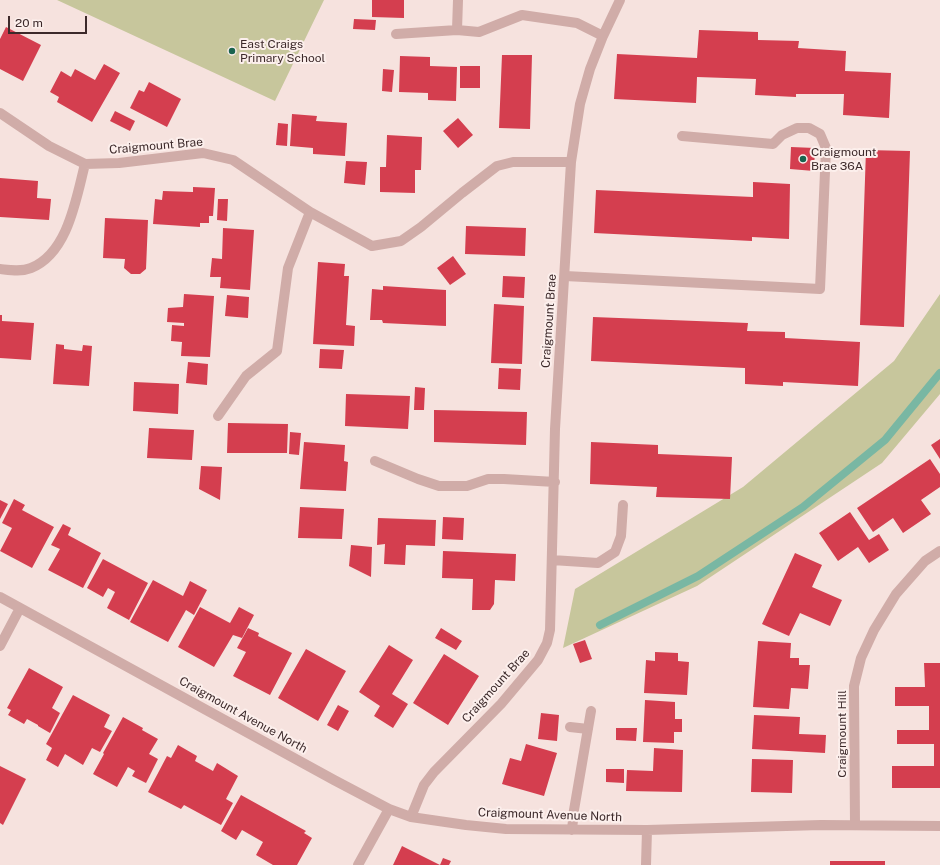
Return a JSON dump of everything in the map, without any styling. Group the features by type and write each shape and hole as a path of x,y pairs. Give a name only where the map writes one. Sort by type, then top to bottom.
{"street":[{"path":"457,30 458,0"},
{"name":"Craigmount Brae","path":"411,817 424,784 501,704 538,660 547,643 550,630 556,429 571,162 580,104 590,69 603,36 620,0"},
{"path":"396,34 457,30 479,32 522,14 578,23 603,36"},
{"name":"Craigmount Brae","path":"0,113 49,146 84,164 119,163 203,153 233,160 310,212 372,246 400,241 421,227 497,166 513,162 571,162"},
{"path":"565,276 820,289 826,148 820,134 809,128 797,128 782,135 773,144 682,136"},
{"path":"0,269 13,271 30,268 49,257 68,226 84,164"},
{"path":"218,416 246,376 277,351 288,268 310,212"},
{"path":"375,461 439,486 467,486 488,479 555,482"},
{"path":"552,560 598,563 614,552 621,536 623,505"},
{"name":"Craigmount Hill","path":"855,825 854,686 861,658 874,630 896,594 925,561 940,552"},
{"name":"Craigmount Avenue North","path":"0,597 389,809 411,817 506,829 647,830 855,825 940,826"},
{"path":"0,646 20,608"},
{"path":"572,830 591,711"},
{"path":"570,727 588,729"},
{"path":"358,865 389,809"},
{"path":"646,865 647,830"}],"green space":[{"name":"East Craigs Primary School","path":"57,0 324,0 275,101"},
{"path":"940,294 940,394 882,463 697,586 563,648 575,589 743,487 894,361"}],"building":[{"path":"372,0 404,0 404,18 372,17"},
{"path":"354,19 376,20 375,30 353,29"},
{"path":"6,27 41,45 23,81 0,69 0,39"},
{"path":"699,30 758,32 758,40 799,41 798,48 846,51 845,71 891,73 889,118 843,115 844,94 796,94 796,97 755,95 756,79 697,77 696,103 614,99 617,54 697,58"},
{"path":"502,55 532,55 530,129 499,128"},
{"path":"400,56 430,57 430,66 457,67 456,101 428,100 428,93 399,92"},
{"path":"104,64 120,73 92,122 57,102 59,97 50,92 61,71 71,77 75,69 95,80"},
{"path":"460,66 480,66 480,88 460,88"},
{"path":"383,69 394,70 392,92 382,91"},
{"path":"149,82 181,99 167,127 130,108 139,90 144,92"},
{"path":"115,111 135,121 130,131 110,121"},
{"path":"292,114 317,116 316,121 347,123 345,156 313,154 313,148 290,146"},
{"path":"458,118 473,135 458,148 443,131"},
{"path":"278,123 288,124 287,146 276,145"},
{"path":"387,135 422,137 421,170 415,170 415,193 380,192 380,167 386,167"},
{"name":"Craigmount Brae 36A","path":"791,147 815,148 814,171 790,169"},
{"path":"866,150 910,151 904,327 860,325"},
{"path":"346,161 367,162 365,185 344,183"},
{"path":"0,178 38,181 37,198 51,199 49,220 0,217"},
{"path":"753,182 790,184 789,239 752,237 752,241 594,233 596,190 753,197"},
{"path":"193,187 215,188 213,216 209,216 209,223 200,223 200,227 153,224 155,199 162,200 163,191 193,192"},
{"path":"218,199 228,199 227,221 217,220"},
{"path":"105,218 148,220 146,269 140,274 131,274 124,268 125,259 103,258"},
{"path":"466,226 526,228 525,256 465,254"},
{"path":"223,228 254,230 250,290 220,288 221,277 210,277 212,258 222,259"},
{"path":"453,256 466,274 450,285 437,268"},
{"path":"318,262 345,264 344,276 349,276 346,325 355,326 354,346 313,344"},
{"path":"503,276 525,277 524,298 502,297"},
{"path":"383,286 446,290 446,326 383,323 382,320 370,320 372,289 383,290"},
{"path":"184,294 214,296 210,357 181,356 182,342 171,341 172,325 184,326 184,323 167,322 168,308 183,307"},
{"path":"227,295 249,297 248,318 225,316"},
{"path":"494,304 524,306 522,364 491,363"},
{"path":"0,315 2,315 2,321 34,323 31,360 0,358"},
{"path":"593,317 748,323 747,331 785,332 785,338 860,342 858,386 783,382 783,386 745,384 745,368 591,361"},
{"path":"56,344 64,345 64,349 82,351 83,345 92,346 89,386 53,384"},
{"path":"320,349 344,350 342,369 319,368"},
{"path":"188,362 208,364 207,385 186,383"},
{"path":"499,368 521,369 520,390 498,389"},
{"path":"134,382 179,384 178,414 133,411"},
{"path":"415,387 425,388 424,410 414,410"},
{"path":"346,394 410,396 408,429 345,426"},
{"path":"434,410 527,412 526,445 434,442"},
{"path":"228,423 288,424 287,453 227,453"},
{"path":"149,428 194,430 192,460 147,458"},
{"path":"290,432 301,433 299,455 289,454"},
{"path":"940,439 940,459 931,445"},
{"path":"304,442 345,445 344,461 348,462 346,491 300,489"},
{"path":"591,442 658,445 658,454 732,457 730,499 656,497 657,487 590,484"},
{"path":"930,459 940,474 940,487 921,500 931,514 903,533 893,518 873,532 857,508"},
{"path":"201,466 222,467 220,500 199,489"},
{"path":"14,499 25,505 22,510 54,527 32,568 0,551 12,528 2,523"},
{"path":"0,500 8,504 0,519"},
{"path":"300,507 344,509 342,539 298,538"},
{"path":"850,512 869,540 879,534 889,550 869,563 858,547 838,561 819,533"},
{"path":"443,517 464,518 463,540 442,539"},
{"path":"378,518 436,520 435,546 406,545 405,565 384,564 385,544 377,545"},
{"path":"63,524 71,528 68,535 101,553 83,588 48,570 60,549 51,545"},
{"path":"351,545 372,547 371,577 349,566"},
{"path":"443,551 516,554 515,581 495,580 494,604 490,610 472,610 473,579 442,578"},
{"path":"795,553 822,565 812,587 842,600 830,626 800,613 789,636 762,624"},
{"path":"103,559 148,583 129,620 107,608 115,592 108,588 103,597 87,588"},
{"path":"153,580 183,596 190,581 207,590 194,615 186,610 168,642 130,622"},
{"path":"200,607 230,623 239,607 254,615 242,638 233,635 214,667 178,647"},
{"path":"248,628 259,633 258,636 292,653 270,695 233,676 246,652 237,648"},
{"path":"441,628 462,641 456,650 435,638"},
{"path":"585,640 592,659 580,663 573,644"},
{"path":"758,641 791,643 790,658 799,658 799,665 810,665 808,689 791,688 789,709 753,707"},
{"path":"389,645 413,660 392,694 408,704 393,728 374,716 380,706 359,692"},
{"path":"306,649 346,671 318,721 278,698"},
{"path":"655,652 678,653 678,661 689,662 687,695 644,693 646,660 655,661"},
{"path":"444,654 479,676 448,725 413,703"},
{"path":"924,663 940,663 940,788 892,788 892,766 934,766 934,744 897,744 897,730 929,730 929,706 895,706 895,687 925,687"},
{"path":"29,668 63,687 52,708 60,713 50,733 27,719 24,724 8,715 11,710 7,708"},
{"path":"73,695 110,715 104,727 112,731 100,752 92,748 83,765 65,754 58,767 46,760 52,748 46,744"},
{"path":"645,700 675,702 675,719 682,719 682,732 674,732 674,743 643,742"},
{"path":"338,705 349,711 338,731 327,725"},
{"path":"541,713 559,715 557,741 538,739"},
{"path":"754,715 800,717 799,734 826,735 825,753 752,749"},
{"path":"123,717 143,728 142,730 158,739 149,754 158,759 146,783 132,776 135,771 128,767 117,787 93,774"},
{"path":"616,728 637,728 636,741 616,740"},
{"path":"526,744 557,753 544,796 502,784 510,758 521,761"},
{"path":"178,745 197,756 195,761 213,771 217,763 238,776 226,799 233,803 221,825 184,805 181,809 148,792 167,756 171,758"},
{"path":"654,748 683,750 682,792 626,791 627,770 653,771"},
{"path":"752,759 793,760 792,793 751,792"},
{"path":"0,766 26,779 3,825 0,823"},
{"path":"606,769 624,769 624,783 606,782"},
{"path":"241,795 306,831 304,833 312,838 297,865 273,865 256,855 263,842 242,830 236,840 221,831"},
{"path":"402,846 440,865 393,865"},
{"path":"443,858 451,861 449,865 440,865"},
{"path":"830,861 885,861 885,865 830,865"}],"waterway":[{"path":"600,625 698,576 803,507 885,440 940,373"}],"place":[{"name":"East Craigs Primary School","path":"232,51"},
{"name":"Craigmount Brae 36A","path":"803,159"}]}
